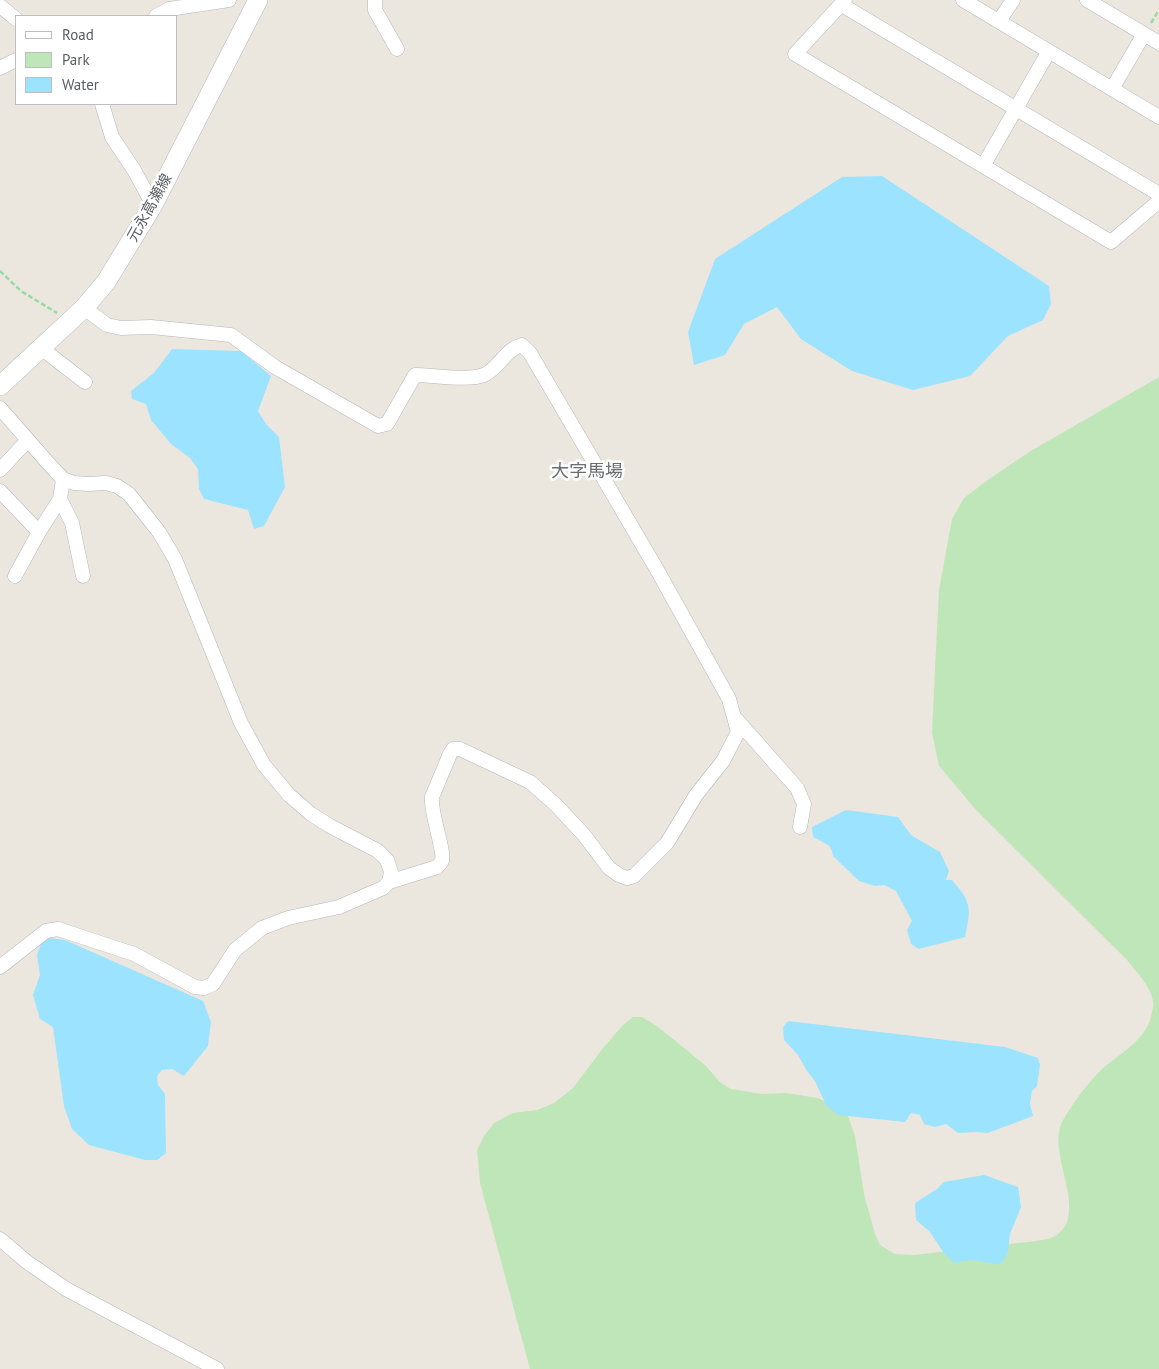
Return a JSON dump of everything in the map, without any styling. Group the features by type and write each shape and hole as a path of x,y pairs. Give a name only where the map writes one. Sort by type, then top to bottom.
{"main road":[{"name":"元永高瀬線","path":"0,386 84,308 106,282 153,206 258,0"}],"street":[{"path":"158,15 176,4 230,0"},
{"path":"375,0 376,10 397,49"},
{"path":"963,0 1159,117"},
{"path":"1000,21 1013,0"},
{"path":"1086,0 1159,43"},
{"path":"1159,194 844,3 795,54 1110,242 1159,201"},
{"path":"0,6 15,18"},
{"path":"1112,89 1144,34"},
{"path":"983,166 1049,51"},
{"path":"0,68 15,60"},
{"path":"102,105 112,137 134,170 153,206"},
{"path":"0,967 46,931 58,929 134,954 195,986 204,988 213,984 235,950 262,928 288,918 340,907 383,888 389,882 437,867 442,861 442,854 436,829 435,813 431,804 450,754 454,749 460,749 530,782 562,811 584,835 609,868 627,878 634,876 667,843 696,794 723,761 738,732 729,698 656,568 530,353 522,345 513,347 488,372 477,378 415,375 387,424 378,426 275,367 231,335 152,327 121,328 107,325 84,308"},
{"path":"41,348 84,382"},
{"path":"0,408 63,479 74,483 88,484 106,482 117,486 129,494 159,532 175,559 241,723 264,764 289,795 311,814 378,851 387,860 392,872 389,882"},
{"path":"0,470 28,440"},
{"path":"15,576 60,498 63,479"},
{"path":"0,491 39,532"},
{"path":"60,498 72,523 83,576"},
{"path":"734,717 797,788 804,804 800,827"},
{"path":"0,1239 27,1262 66,1289 217,1369"}],"path":[{"path":"1144,34 1159,10"},
{"path":"0,271 21,291 69,320"}],"green space":[{"path":"1159,377 1159,1369 530,1369 480,1183 477,1150 484,1136 494,1123 513,1113 537,1110 554,1103 573,1088 603,1048 623,1025 633,1017 642,1017 657,1026 705,1065 720,1082 731,1089 762,1094 786,1093 818,1098 833,1105 848,1116 855,1136 864,1194 875,1234 880,1245 895,1254 914,1255 1038,1241 1055,1236 1065,1226 1069,1214 1069,1199 1059,1150 1059,1135 1062,1122 1083,1090 1098,1073 1131,1046 1145,1031 1153,1008 1153,1001 1146,984 1127,960 977,811 939,766 932,733 939,590 952,519 964,498 1029,452"}],"water":[{"path":"882,176 1049,286 1051,304 1043,320 1008,336 970,376 913,390 852,371 801,339 777,307 744,324 725,355 694,365 688,332 715,259 842,177"},
{"path":"172,349 241,351 271,376 258,411 266,424 279,437 285,487 264,526 254,529 248,510 204,499 199,489 198,469 190,458 171,444 151,420 146,404 132,399 131,391 154,373"},
{"path":"846,810 898,817 911,835 940,852 949,871 946,880 952,880 963,895 968,906 969,912 965,937 919,949 911,944 907,930 912,921 896,891 884,885 875,886 859,881 833,856 829,846 813,837 812,827"},
{"path":"50,938 65,940 203,1001 211,1022 208,1046 184,1076 172,1069 162,1070 157,1076 158,1085 165,1094 166,1153 157,1160 145,1160 89,1145 72,1129 64,1106 53,1027 40,1019 33,995 40,975 37,955 42,941"},
{"path":"788,1021 1005,1047 1038,1058 1040,1065 1037,1086 1032,1091 1030,1104 1033,1116 988,1133 958,1133 946,1124 935,1127 924,1124 920,1115 911,1113 905,1122 838,1115 826,1105 815,1081 798,1055 784,1040 783,1027"},
{"path":"984,1175 1018,1187 1021,1207 1010,1234 1008,1251 1003,1262 996,1264 971,1260 954,1263 944,1253 929,1231 916,1220 915,1203 937,1189 944,1182"}],"district":[{"name":"大字馬場","path":"587,472"}]}
